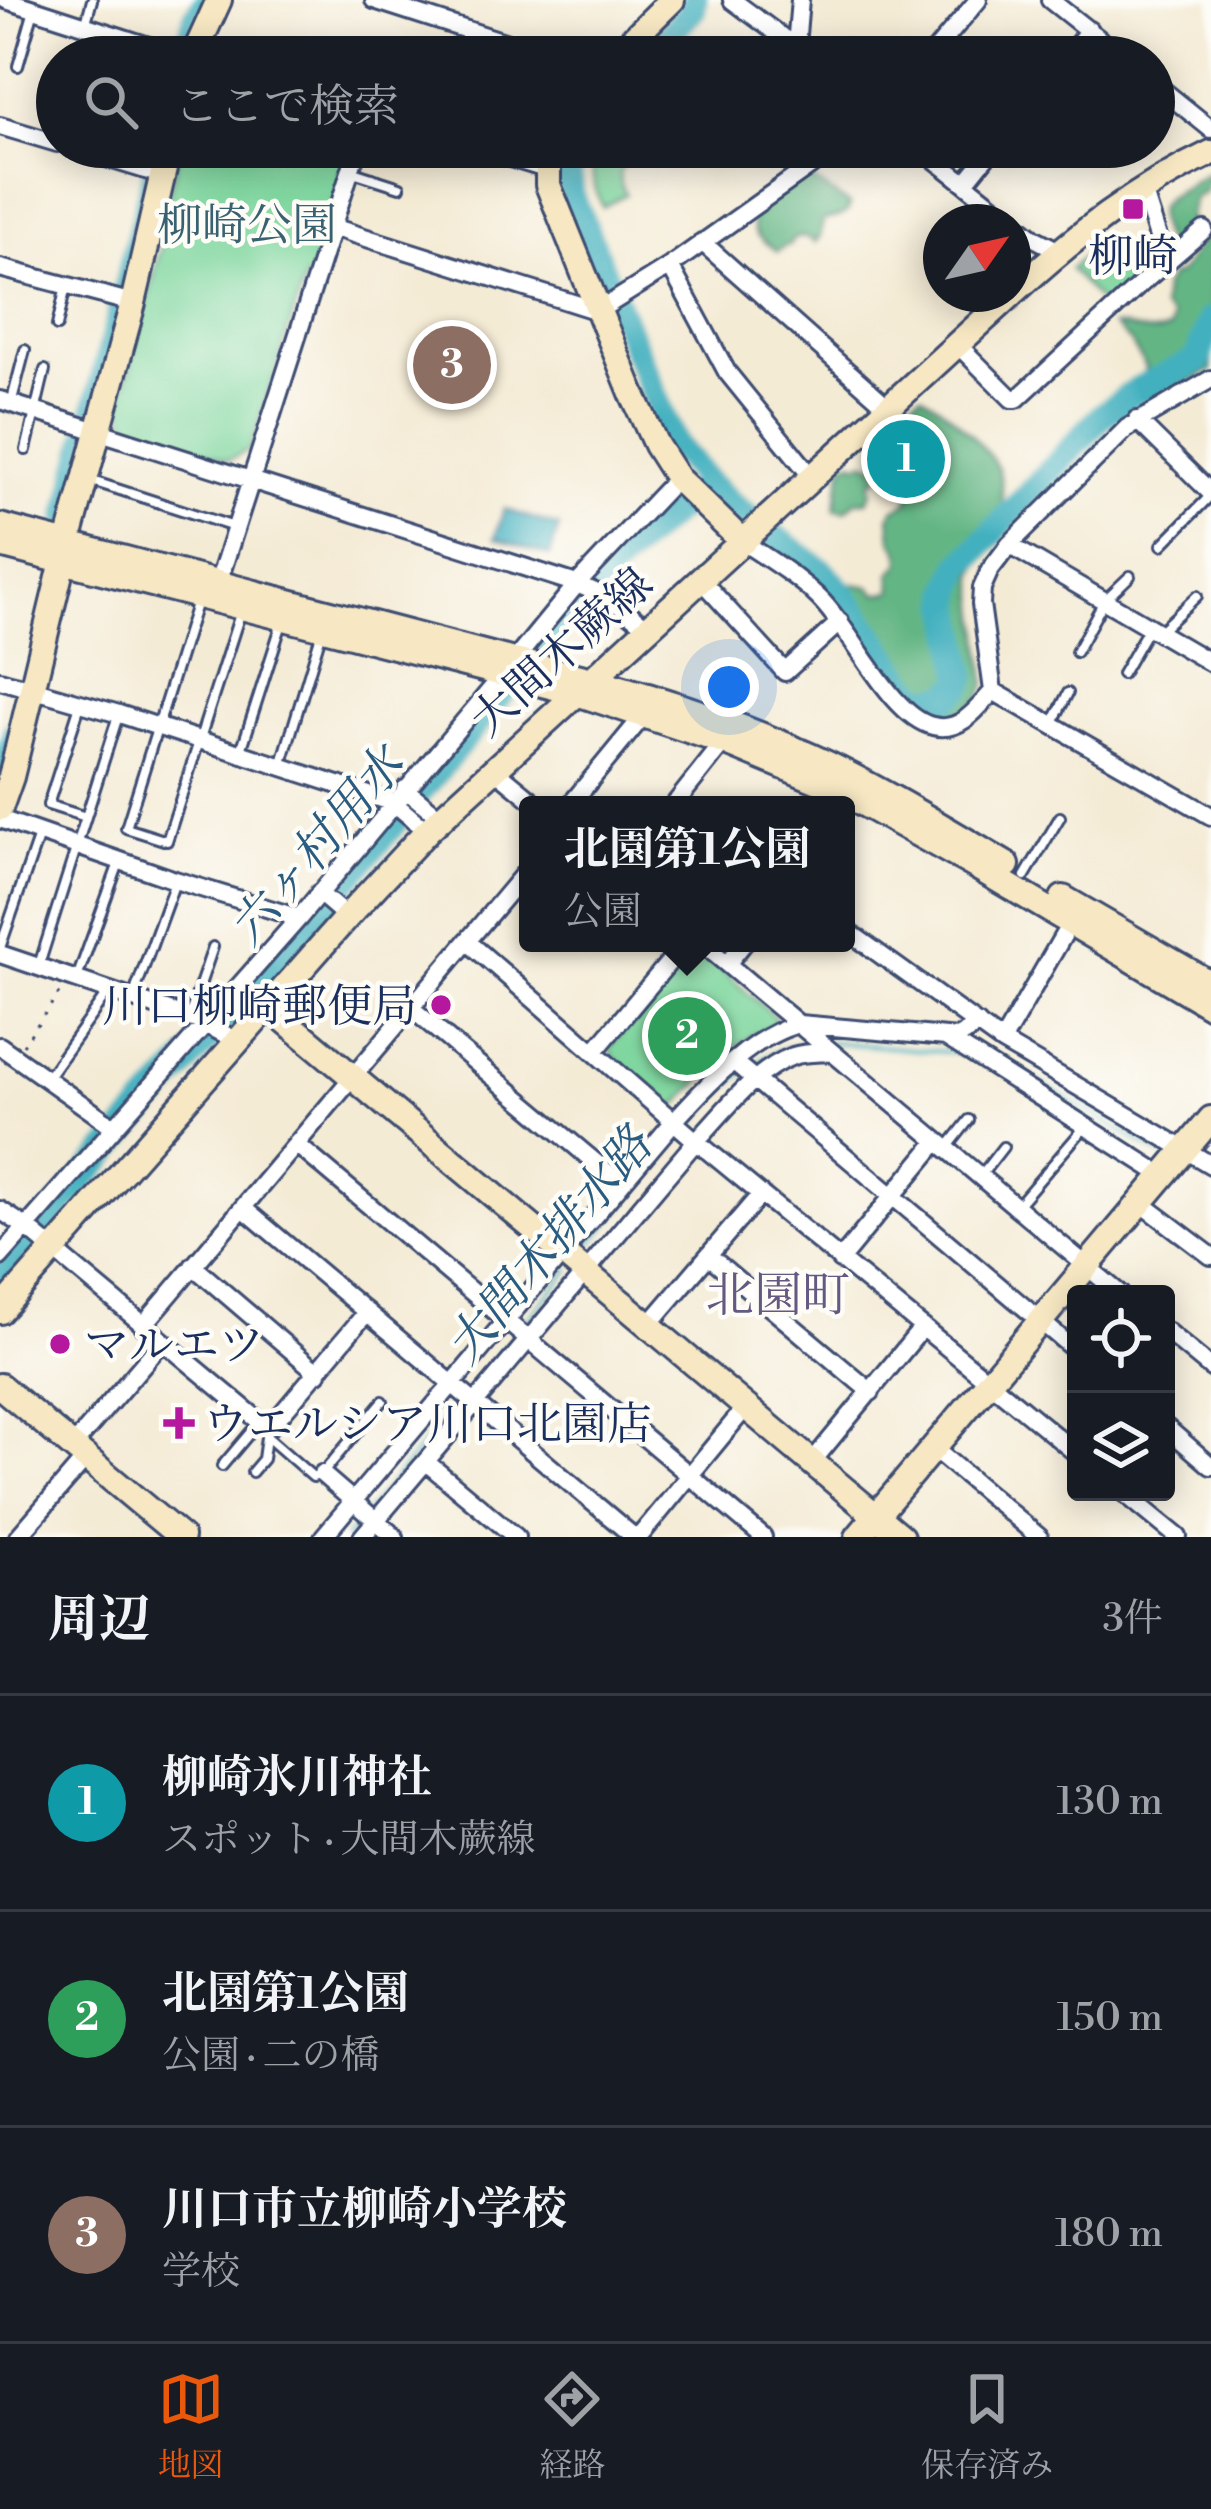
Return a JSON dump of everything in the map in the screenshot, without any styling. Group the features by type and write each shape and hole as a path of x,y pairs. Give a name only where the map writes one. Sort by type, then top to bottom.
{"street":[{"path":"8,0 117,36"},
{"path":"203,36 219,0"},
{"path":"374,0 486,36"},
{"path":"635,36 672,0"},
{"path":"732,0 780,36"},
{"path":"800,0 801,36"},
{"path":"948,36 978,0"},
{"path":"1051,0 1096,36"},
{"path":"1084,36 1089,30"},
{"path":"1175,100 1211,129"},
{"path":"0,125 36,136"},
{"name":"大間木蕨線","path":"1031,277 1101,218 1211,153"},
{"path":"139,168 162,175"},
{"path":"0,808 11,777 17,685 58,550 87,479 90,428 133,303 164,168"},
{"path":"208,590 236,528 351,168"},
{"path":"547,168 548,185 644,422 688,489 754,531 784,568 819,598 902,710 933,727 953,725 970,716 993,691"},
{"path":"332,227 601,309 807,168"},
{"path":"946,168 1034,238 1059,251"},
{"path":"965,183 977,168"},
{"path":"1142,190 1166,262"},
{"path":"958,345 1016,399 1204,230"},
{"path":"702,242 889,408"},
{"path":"670,266 728,372 812,477"},
{"path":"0,268 133,303"},
{"name":"大間木蕨線","path":"0,1311 347,917 434,825 994,312"},
{"path":"993,691 982,588 990,570 1126,428 1211,379"},
{"path":"5,402 585,587 628,610 648,628"},
{"path":"1138,420 1208,486"},
{"path":"0,1257 114,1127 198,1021 299,918 508,668 688,489"},
{"path":"0,526 58,550 508,668"},
{"path":"0,545 58,550"},
{"path":"1009,545 1211,664"},
{"path":"700,580 784,672 840,622"},
{"path":"208,590 242,607 323,628 716,720 825,763 889,795 1211,985"},
{"path":"17,685 280,767 399,796 434,825"},
{"path":"585,686 644,715 724,742 849,796"},
{"path":"993,691 1211,816"},
{"path":"577,796 644,715"},
{"path":"681,796 724,742"},
{"path":"494,769 527,796"},
{"path":"855,799 1211,1006"},
{"path":"0,819 299,918"},
{"path":"143,1326 519,880"},
{"path":"319,893 347,917"},
{"path":"1002,1042 1071,922"},
{"path":"855,936 1002,1042 1188,1162"},
{"path":"467,941 685,1131 1067,1446"},
{"path":"0,951 198,1021 238,1041"},
{"path":"594,1052 677,952"},
{"path":"713,952 1109,1285"},
{"path":"727,964 737,952"},
{"path":"268,1006 901,1537"},
{"path":"411,1009 621,1184"},
{"path":"953,1043 978,1024"},
{"path":"323,1537 621,1184 685,1131 745,1071 752,1046 770,1034 805,1029 953,1043 1085,1126 1188,1162"},
{"path":"362,1537 585,1272 685,1131 707,1085 799,1054 829,1050"},
{"path":"8,1051 114,1127"},
{"path":"745,1071 1067,1343"},
{"path":"858,1537 1141,1203 1188,1162 1211,1119"},
{"path":"296,1144 764,1537"},
{"path":"840,1259 892,1196 942,1146"},
{"path":"649,1325 760,1194"},
{"path":"1141,1203 1211,1256"},
{"path":"243,1208 637,1537 746,1407"},
{"path":"0,1210 264,1428 272,1425 367,1312"},
{"path":"709,1256 871,1392"},
{"path":"194,1266 318,1373"},
{"path":"812,1462 923,1327"},
{"path":"1175,1338 1211,1368"},
{"path":"18,1537 162,1342"},
{"path":"0,1386 174,1535"},
{"path":"1175,1435 1211,1466"},
{"path":"933,1448 1039,1537"},
{"path":"426,1462 515,1537"},
{"path":"322,1474 395,1537"},
{"path":"1134,1501 1178,1537"}],"lane":[{"path":"85,26 92,0"},
{"path":"18,66 34,10"},
{"path":"350,172 400,187"},
{"path":"57,326 66,285"},
{"path":"5,402 26,350"},
{"path":"26,450 45,370"},
{"path":"87,479 236,528"},
{"path":"1162,545 1208,486"},
{"path":"1076,652 1104,601 1130,575"},
{"path":"208,590 127,827 167,842 242,607"},
{"path":"1122,674 1153,630 1197,596"},
{"path":"240,755 284,618"},
{"path":"280,767 323,628"},
{"path":"1052,724 1068,693"},
{"path":"80,704 48,805 86,817"},
{"path":"38,968 118,714"},
{"path":"1025,876 1060,817"},
{"path":"0,951 39,834"},
{"path":"73,979 120,861"},
{"path":"132,999 175,880"},
{"path":"198,1021 213,946"},
{"path":"47,1079 109,991"},
{"path":"942,1146 970,1120"},
{"path":"1016,1207 1085,1126"},
{"path":"980,1176 1004,1147"},
{"path":"264,1428 313,1477 322,1474 383,1401"},
{"path":"222,1466 264,1428"},
{"path":"252,1472 263,1459 264,1428"}],"path":[{"path":"8,1051 73,979"}],"green space":[{"name":"柳崎公園","path":"175,168 345,168 250,449 229,460 131,427 120,407 171,208 166,207"},
{"path":"594,168 623,168 620,182 626,194 603,207"},
{"path":"1211,172 1211,182 1194,198 1188,217 1196,230 1176,247 1167,248 1158,219 1160,206"},
{"path":"807,176 850,205 840,217 823,220 815,242 798,237 777,252 755,232 754,212"},
{"path":"1211,239 1211,371 1150,400 1146,367 1114,326 1148,332 1170,329 1172,317 1162,308 1164,286 1180,273 1201,241"},
{"path":"1096,246 1132,285 1106,309 1070,269"},
{"path":"921,394 962,426 996,465 1007,523 1003,537 987,550 975,576 986,684 982,696 964,713 945,721 910,702 836,591 843,582 870,587 877,594 893,591 891,574 901,563 890,516 910,496 910,461 935,448 921,439 891,437 899,410"},
{"path":"853,461 877,466 878,477 871,483 867,501 856,501 845,511 835,509 842,471"},
{"path":"689,952 701,952 776,1018 774,1025 734,1049 676,1106 612,1056 610,1047"}],"water":[{"path":"504,509 559,527 550,556 495,538"}],"waterway":[{"path":"186,36 201,0"},
{"path":"668,36 693,9 694,0"},
{"path":"63,518 151,168"},
{"path":"568,168 571,195 675,445 707,483 841,591 905,683 922,699 947,698 964,676 952,604 960,568 1102,416 1139,389 1197,361 1211,320"},
{"name":"六ヶ村用水","path":"0,1275 273,969 579,599 707,483"},
{"path":"0,767 11,730"},
{"name":"大間木排水路","path":"831,1042 957,1053"},
{"name":"大間木排水路","path":"688,1129 759,1061 795,1045 814,1043"},
{"name":"大間木排水路","path":"986,1056 997,1057 1163,1156"},
{"name":"大間木排水路","path":"580,1257 681,1137"},
{"name":"大間木排水路","path":"1205,1152 1211,1145"},
{"name":"大間木排水路","path":"522,1326 569,1270"},
{"name":"大間木排水路","path":"468,1391 515,1335"},
{"name":"大間木排水路","path":"346,1537 461,1399"}],"place":[{"name":"柳崎","path":"1133,209"},
{"name":"川口市立柳崎小学校","path":"452,365"},
{"name":"柳崎氷川神社","path":"906,459"},
{"name":"川口柳崎郵便局","path":"441,1005"},
{"name":"北園第1公園","path":"687,1036"},
{"name":"マルエツ","path":"60,1344"},
{"name":"ウエルシア川口北園店","path":"179,1423"}],"district":[{"name":"北園町","path":"778,1294"}]}
